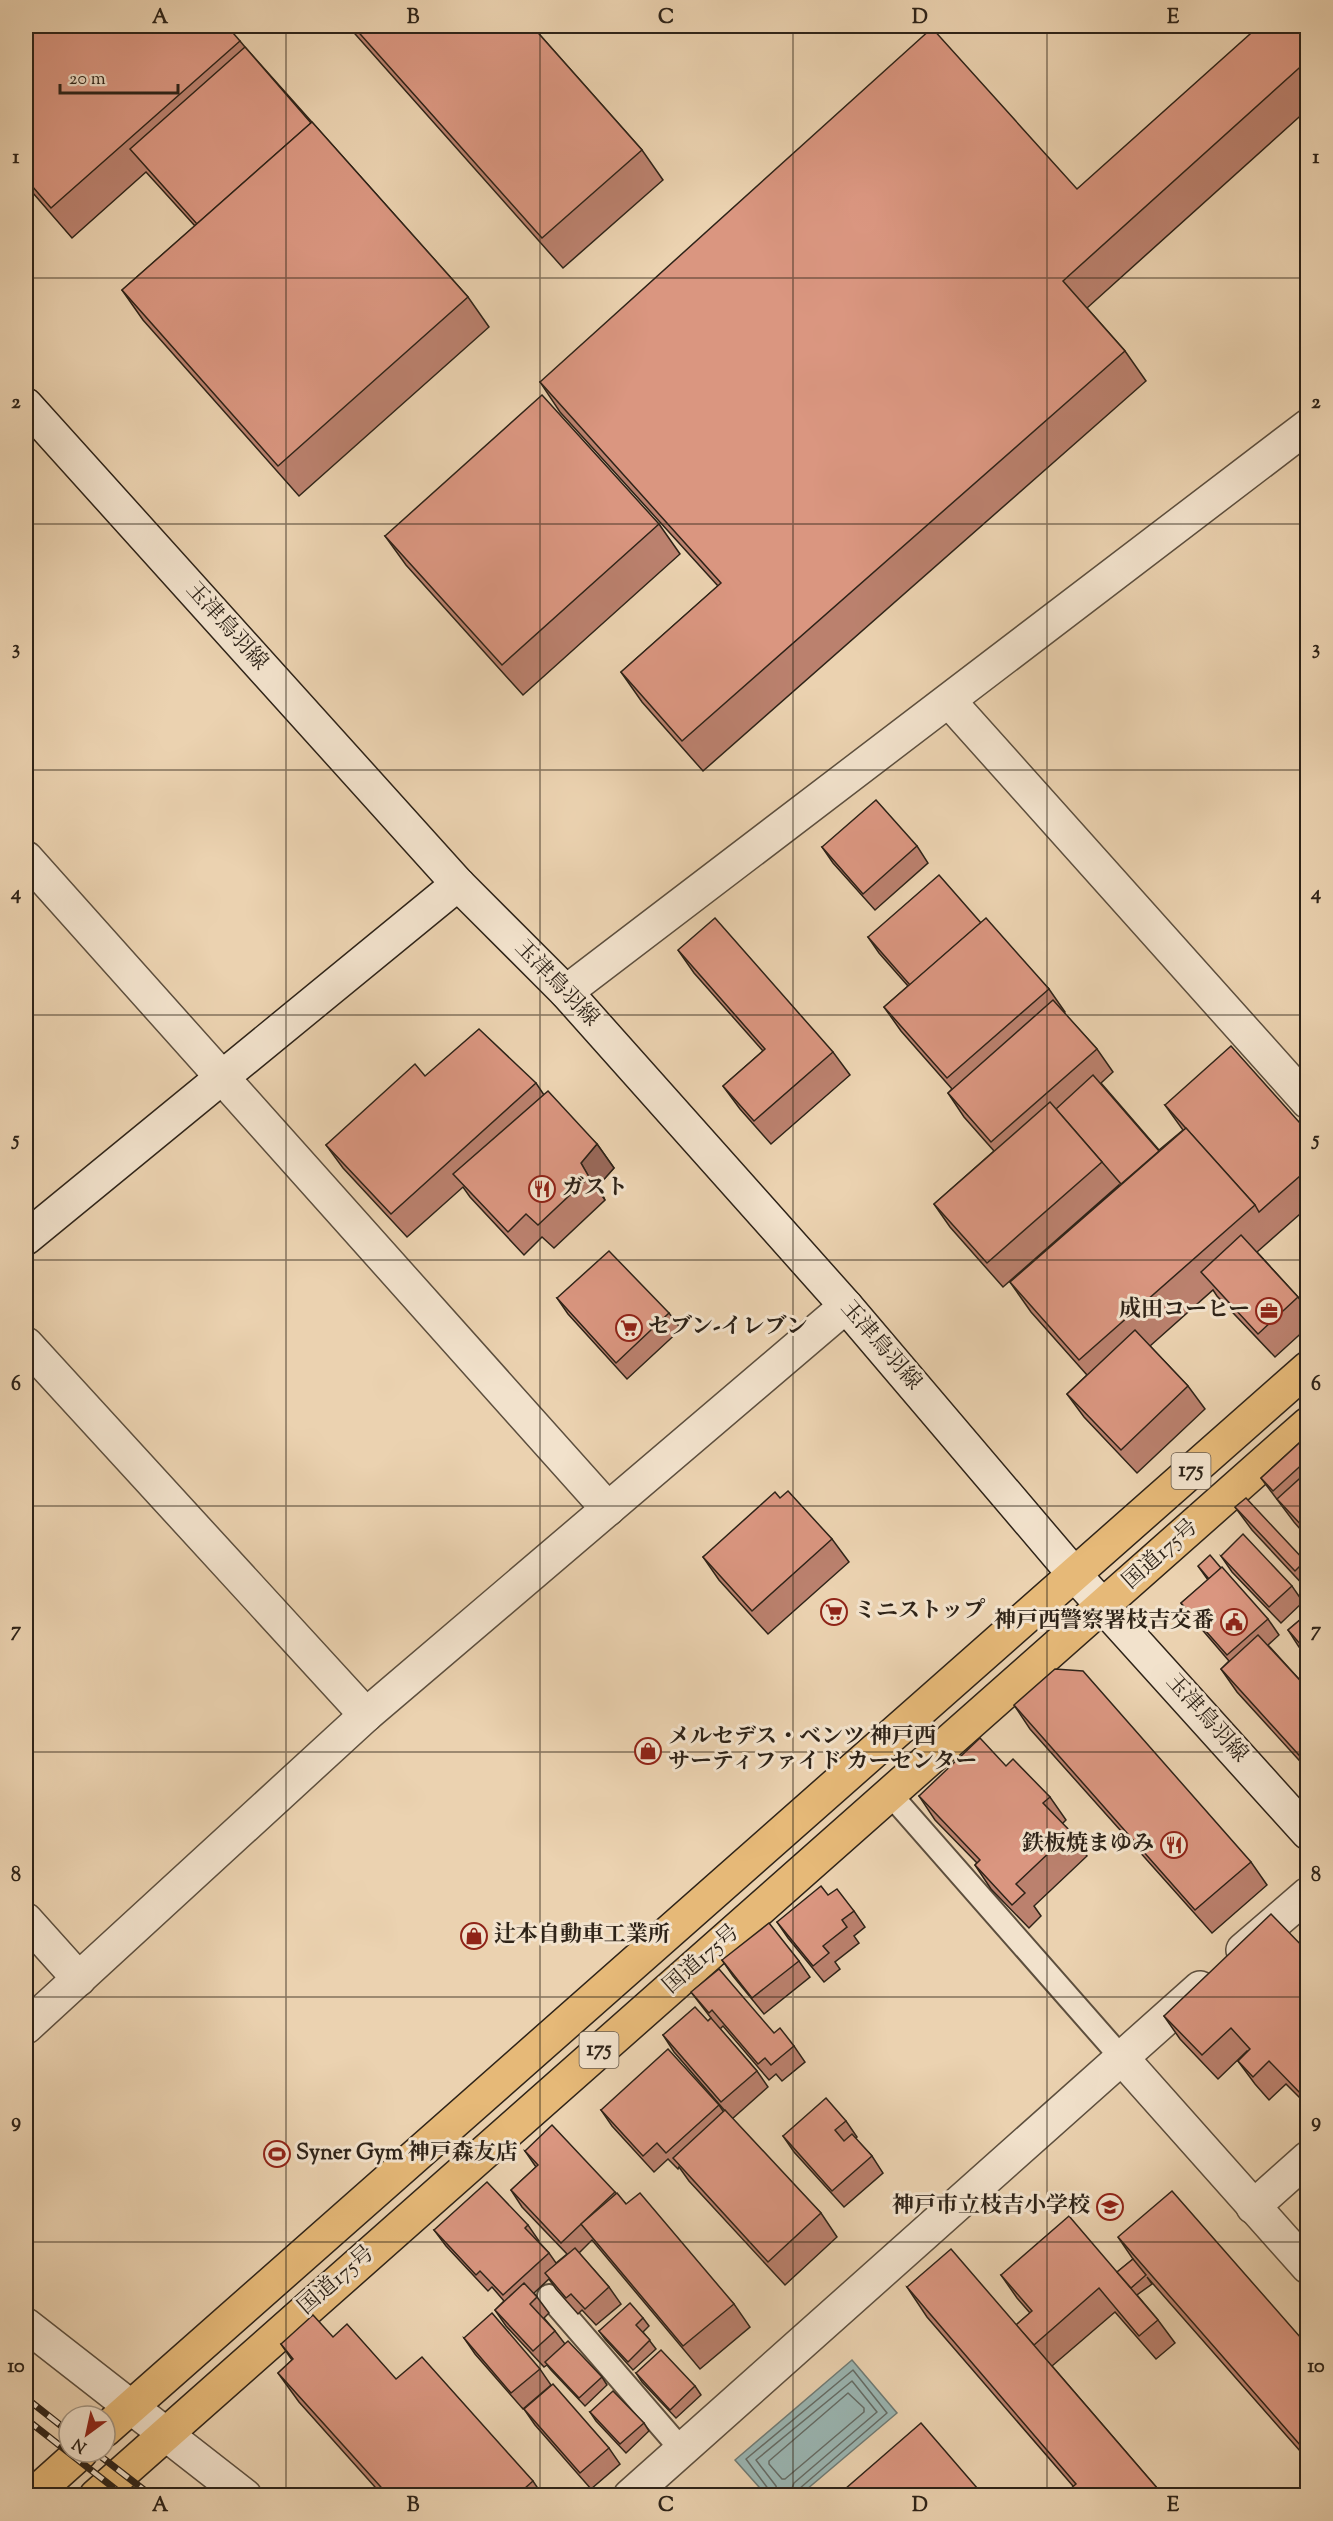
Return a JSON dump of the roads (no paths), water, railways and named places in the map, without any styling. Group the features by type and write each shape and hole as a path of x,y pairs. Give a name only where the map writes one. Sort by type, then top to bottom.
{"highway":[{"name":"国道175号","path":"117,2420 1308,1368"},
{"name":"国道175号","path":"96,2496 1308,1424"},
{"path":"37,2489 67,2464"}],"street":[{"name":"玉津鳥羽線","path":"26,405 458,884 566,992 846,1306 1074,1574 1308,1833"},
{"path":"566,992 1308,426"},
{"path":"949,701 1308,1102"},
{"path":"26,858 608,1509"},
{"path":"26,1238 458,884"},
{"path":"26,2027 366,1716 846,1306"},
{"path":"26,1344 366,1716"},
{"path":"645,2491 681,2449 1121,2057 1308,1894"},
{"path":"26,1920 79,1979"},
{"path":"1121,2057 1308,2267"},
{"path":"1253,2207 1308,2158"},
{"path":"26,2325 131,2408 166,2432 244,2496"}],"lane":[{"path":"890,1794 1121,2057"},
{"path":"549,2296 681,2449"}],"water":[{"path":"852,2360 897,2413 800,2495 766,2495 735,2460"}],"railway":[{"path":"26,2398 57,2423"},
{"path":"26,2419 124,2496"},
{"path":"111,2464 152,2496"}],"place":[{"name":"ガスト","path":"542,1189"},
{"name":"成田コーヒー","path":"1269,1311"},
{"name":"セブン-イレブン","path":"629,1328"},
{"name":"ミニストップ","path":"834,1612"},
{"name":"神戸西警察署枝吉交番","path":"1234,1622"},
{"name":"メルセデス・ベンツ 神戸西 サーティファイド カーセンター","path":"648,1751"},
{"name":"鉄板焼まゆみ","path":"1174,1845"},
{"name":"辻本自動車工業所","path":"474,1936"},
{"name":"Syner Gym 神戸森友店","path":"277,2154"},
{"name":"神戸市立枝吉小学校","path":"1110,2207"}]}
